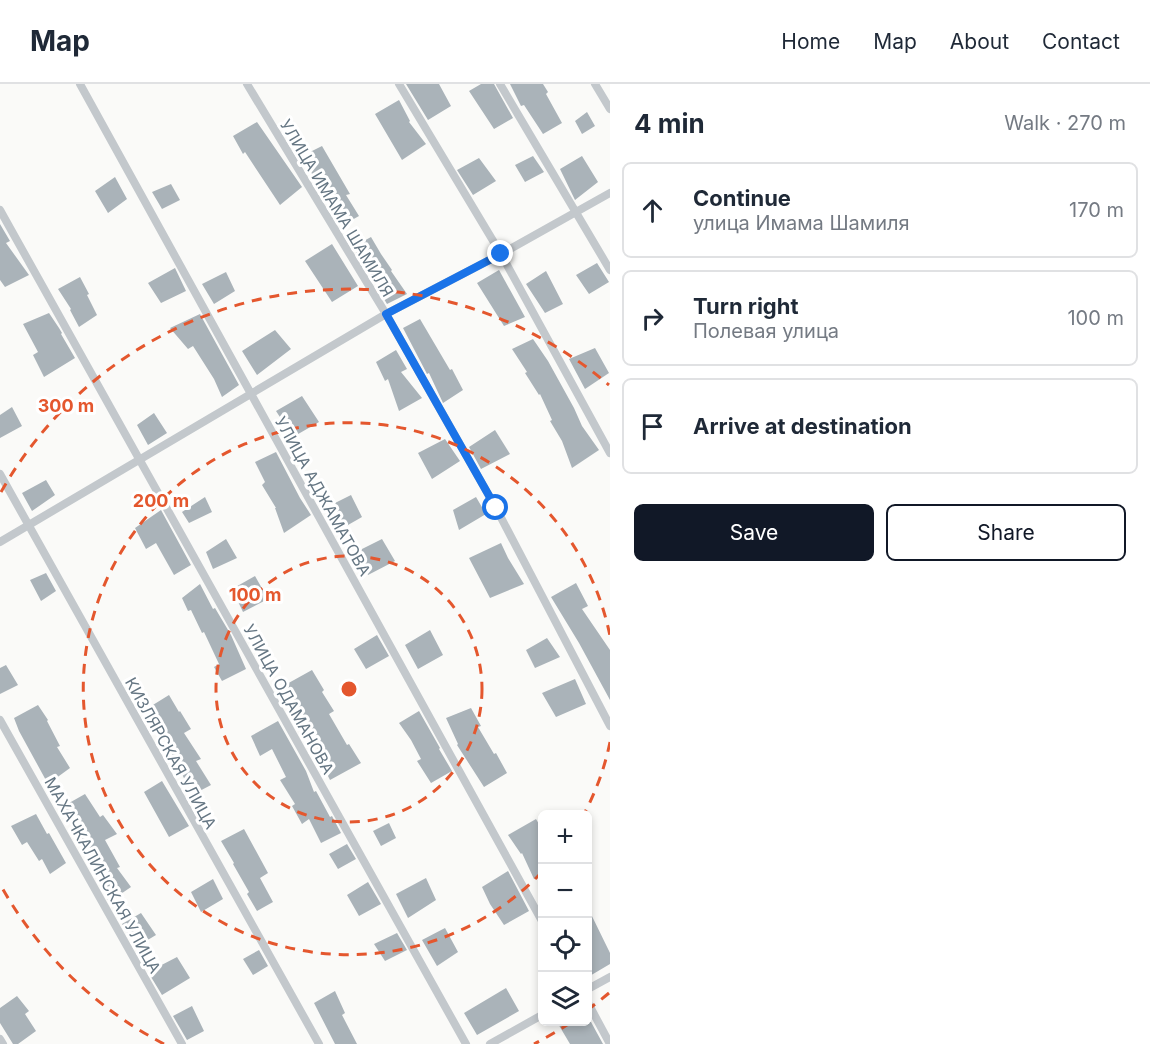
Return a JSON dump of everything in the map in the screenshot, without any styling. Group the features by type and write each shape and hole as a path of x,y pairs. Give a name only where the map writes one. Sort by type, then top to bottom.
{"street":[{"name":"УЛИЦА АДЖАМАТОВА","path":"80,84 541,918"},
{"name":"УЛИЦА ИМАМА ШАМИЛЯ","path":"247,84 386,314 496,508 610,726"},
{"path":"399,84 501,254 610,453"},
{"path":"500,84 610,270"},
{"path":"595,84 610,109"},
{"path":"0,543 386,314 610,194"},
{"name":"УЛИЦА ОДАМАНОВА","path":"0,210 466,1044"},
{"name":"КИЗЛЯРСКАЯ УЛИЦА","path":"0,474 319,1044"},
{"name":"МАХАЧКАЛИНСКАЯ УЛИЦА","path":"0,720 182,1044"},
{"path":"592,987 610,977"},
{"path":"592,1010 610,1044"},
{"path":"490,1044 538,1017"},
{"path":"0,1039 3,1044"}],"building":[{"path":"406,84 439,84 451,106 428,120"},
{"path":"481,84 494,84 513,118 494,129 469,91"},
{"path":"510,84 543,84 562,123 543,134 524,105 521,106"},
{"path":"399,100 409,122 426,144 402,160 375,114"},
{"path":"587,112 595,126 582,134 575,121"},
{"path":"257,122 302,187 280,205 245,152 243,154 233,136"},
{"path":"322,146 350,194 346,195 359,216 343,225 302,156"},
{"path":"533,156 544,172 525,182 515,165"},
{"path":"582,156 598,182 575,200 560,169"},
{"path":"479,158 496,181 473,195 457,170"},
{"path":"115,177 127,199 108,213 95,191"},
{"path":"171,184 180,200 162,209 152,192"},
{"path":"0,224 10,241 6,243 29,275 5,287 0,280"},
{"path":"371,237 407,294 387,304 363,259 361,260 353,247"},
{"path":"332,244 358,286 332,302 305,261"},
{"path":"597,263 609,282 589,294 576,275"},
{"path":"175,268 186,291 161,303 148,283"},
{"path":"499,270 525,317 504,326 477,283"},
{"path":"546,271 563,304 545,313 526,284"},
{"path":"226,272 235,291 214,304 202,284"},
{"path":"80,277 97,315 79,327 58,289"},
{"path":"49,313 75,358 44,377 33,355 38,352 23,324"},
{"path":"200,314 239,385 222,397 214,379 193,346 188,349 170,328"},
{"path":"420,319 463,390 443,403 403,328"},
{"path":"275,330 291,349 257,375 242,351"},
{"path":"533,339 548,361 582,426 599,450 572,468 540,394 512,349"},
{"path":"595,348 609,373 585,389 569,359"},
{"path":"396,350 407,369 401,372 422,398 399,411 388,379 385,381 376,362"},
{"path":"302,396 319,422 293,437 276,411"},
{"path":"12,407 22,426 0,438 0,415"},
{"path":"154,413 167,433 148,445 137,425"},
{"path":"495,430 510,454 481,469 469,447"},
{"path":"445,439 460,461 432,479 418,453"},
{"path":"276,452 311,515 284,533 276,508 262,485 265,482 255,462"},
{"path":"46,480 55,495 32,511 22,493"},
{"path":"351,495 362,517 341,529 329,506"},
{"path":"205,497 212,512 189,523 182,512"},
{"path":"476,497 486,514 459,530 453,510"},
{"path":"161,510 191,565 174,575 156,543 146,549 135,528"},
{"path":"226,539 237,558 213,569 206,552"},
{"path":"382,539 395,561 368,575 356,552"},
{"path":"501,543 524,584 490,598 469,558"},
{"path":"46,573 56,591 41,601 30,580"},
{"path":"255,576 268,599 243,612 232,589"},
{"path":"576,583 588,606 582,609 610,650 610,700 551,597"},
{"path":"200,584 213,609 215,608 231,635 246,669 222,681 214,667 219,664 204,632 202,633 191,610 188,611 182,598"},
{"path":"430,630 443,655 418,669 405,645"},
{"path":"377,635 389,656 366,669 354,649"},
{"path":"547,638 560,657 535,668 526,650"},
{"path":"6,665 18,685 0,694 0,668"},
{"path":"312,670 334,711 329,714 347,745 349,744 361,763 330,780 319,758 322,756 285,685"},
{"path":"575,679 586,704 556,717 542,693"},
{"path":"169,695 191,729 184,733 201,759 196,761 211,785 192,795 168,747 170,746 148,708"},
{"path":"38,705 48,720 60,746 57,747 70,768 48,784 14,718"},
{"path":"471,708 481,726 478,727 507,773 484,787 457,745 446,718"},
{"path":"419,711 452,771 431,783 417,761 421,759 411,740 399,723"},
{"path":"278,721 306,771 314,792 316,791 341,833 321,843 309,819 302,824 292,806 295,804 280,780 286,777 272,749 260,756 251,736"},
{"path":"162,781 189,826 169,837 144,792"},
{"path":"85,794 100,817 103,815 117,834 105,840 120,867 117,868 131,887 109,902 101,886 103,884 86,855 89,853 74,827 72,828 62,807"},
{"path":"36,814 66,863 50,874 42,859 39,861 27,842 22,845 11,826"},
{"path":"536,819 538,822 538,877 534,879 522,853 508,835"},
{"path":"389,823 396,838 381,846 373,831"},
{"path":"244,829 268,873 260,878 273,902 257,911 221,841"},
{"path":"347,844 356,859 338,869 329,854"},
{"path":"508,871 529,911 504,925 482,887"},
{"path":"426,878 436,900 408,918 396,894"},
{"path":"213,879 223,899 201,912 191,892"},
{"path":"368,882 381,904 359,916 347,895"},
{"path":"141,913 156,935 136,947 122,924"},
{"path":"592,916 610,953 610,964 592,975"},
{"path":"445,928 458,952 437,966 422,940"},
{"path":"397,933 407,950 385,961 374,944"},
{"path":"259,950 268,966 253,975 243,959"},
{"path":"177,957 190,978 162,995 148,972"},
{"path":"506,988 519,1011 477,1035 464,1013"},
{"path":"335,991 345,1013 342,1015 357,1044 335,1044 314,1003"},
{"path":"17,996 29,1011 25,1014 36,1031 18,1044 13,1044 0,1023 0,1008"},
{"path":"192,1006 204,1031 187,1040 173,1016"},
{"path":"592,1024 603,1044 570,1044 559,1026 592,1026"}],"route":[{"path":"496,508 386,314 501,254"}]}
